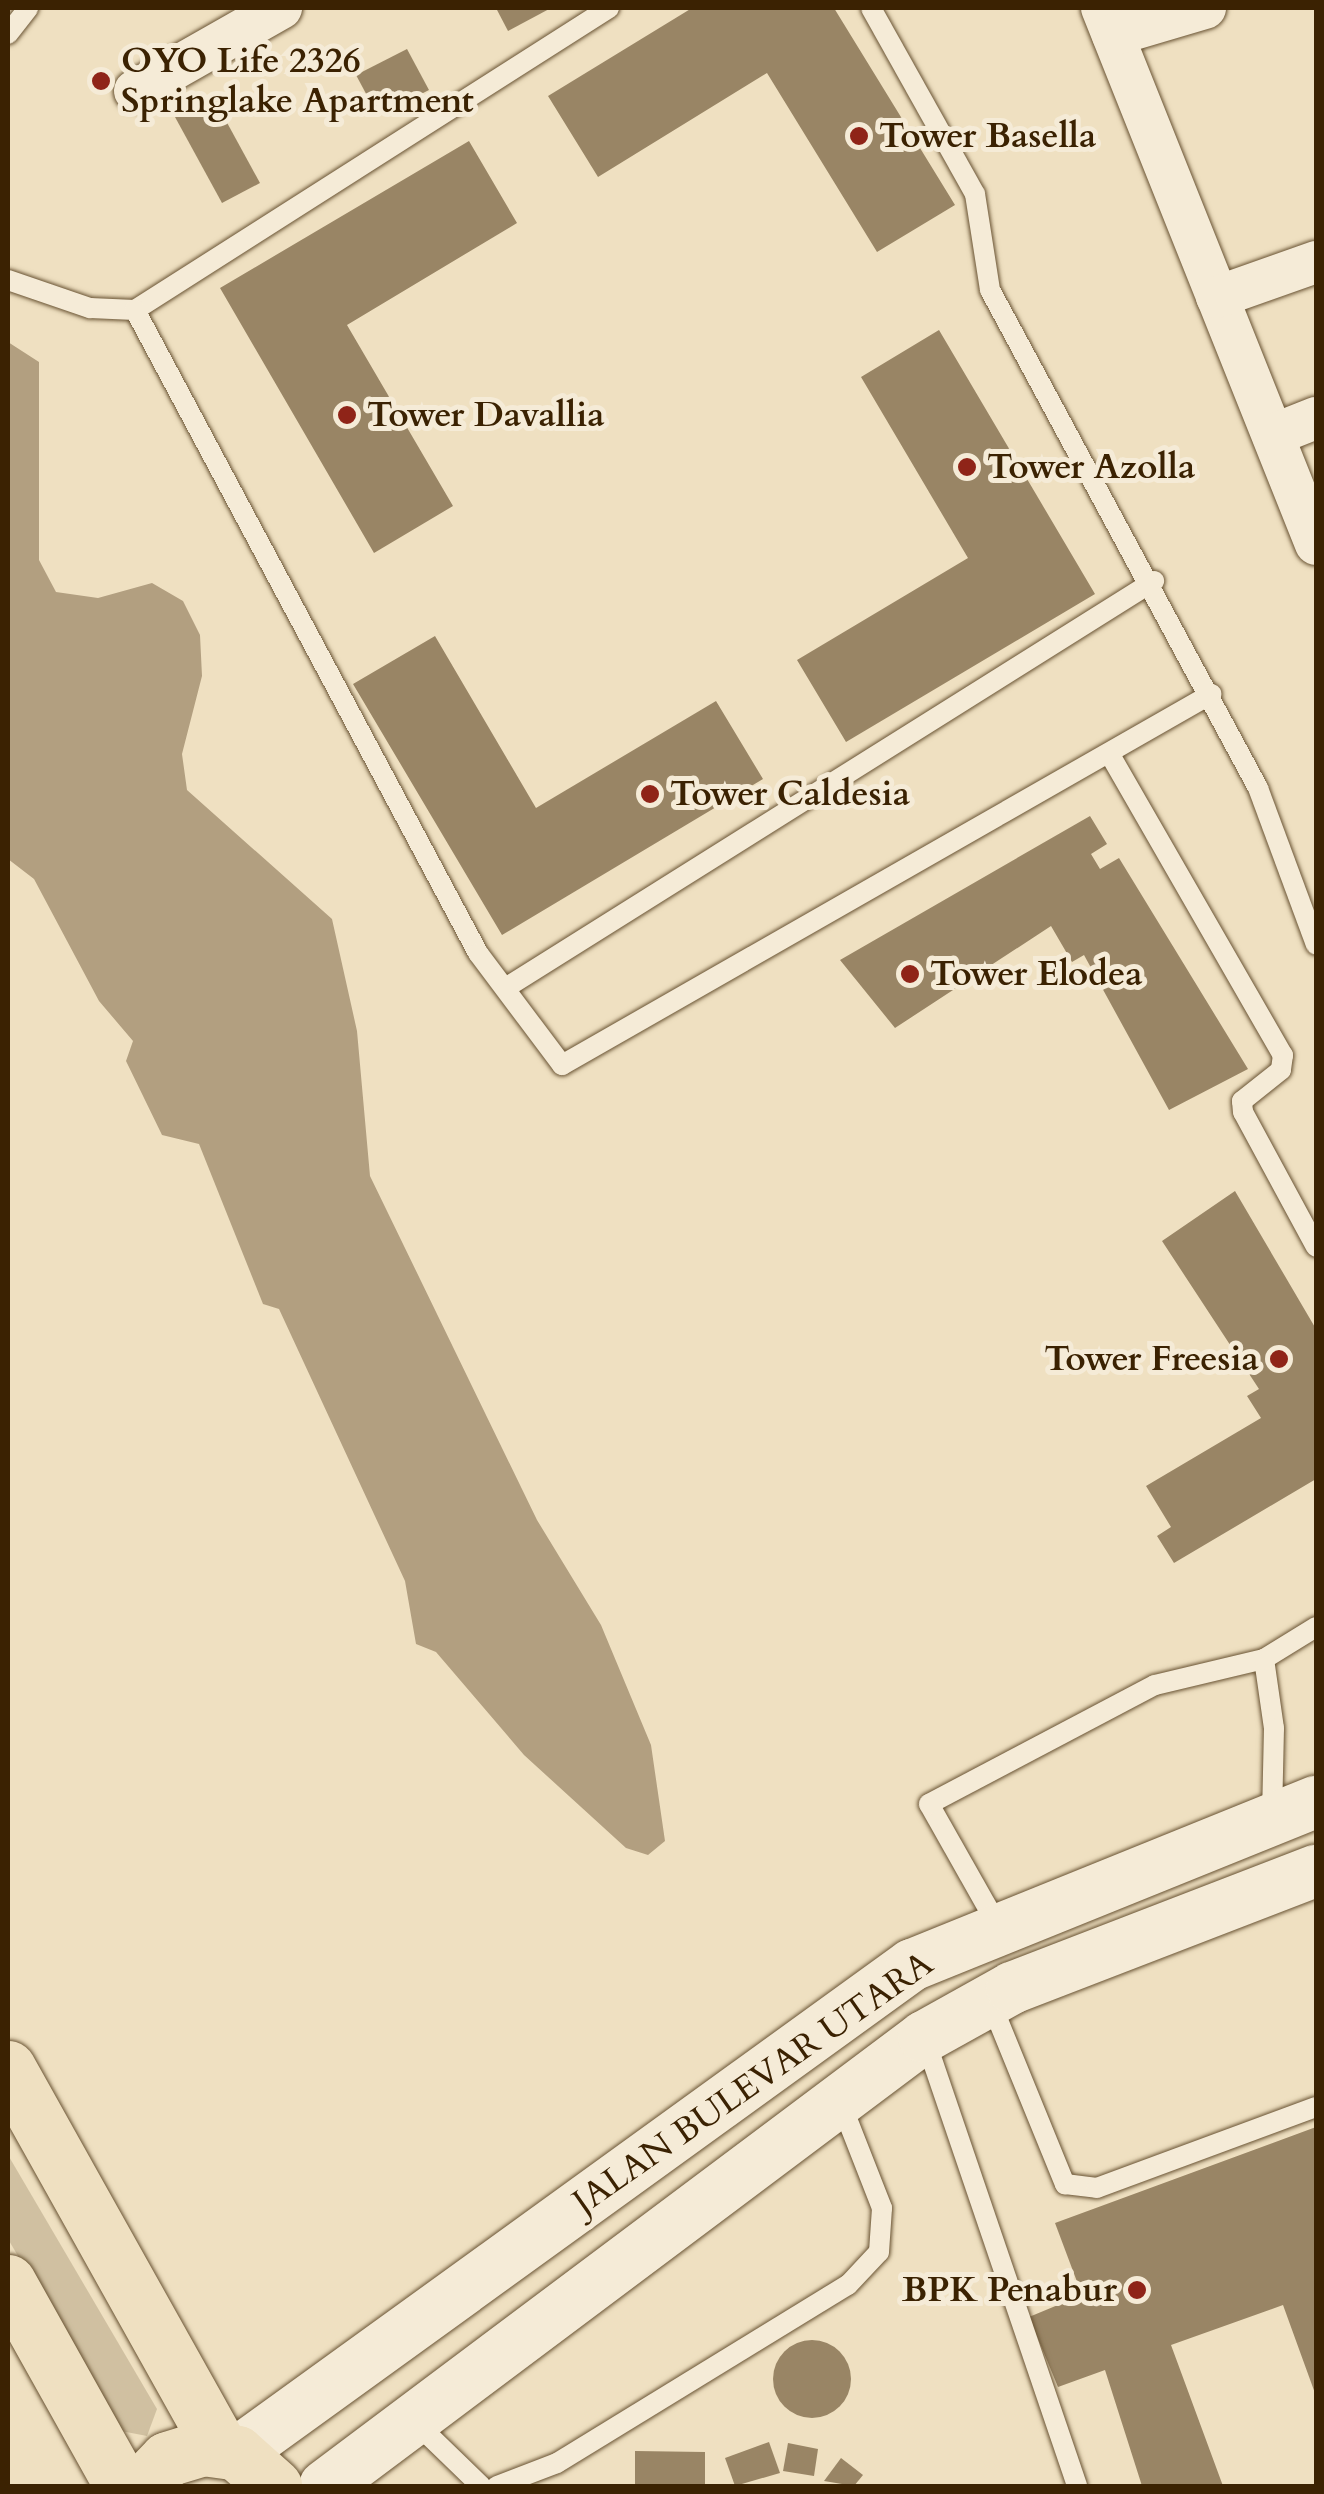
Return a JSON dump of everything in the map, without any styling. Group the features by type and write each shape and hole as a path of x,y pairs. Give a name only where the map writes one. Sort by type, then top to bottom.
{"main road":[{"path":"8,2068 244,2463"},
{"path":"8,2282 122,2486"},
{"path":"142,2486 168,2459 244,2463"}],"street":[{"path":"135,92 281,8"},
{"path":"1205,8 1108,21 1316,544"},
{"path":"1217,297 1316,262"},
{"path":"1273,435 1316,418"},
{"name":"JALAN BULEVAR UTARA","path":"244,2463 875,1990 998,1926 1294,1810"},
{"name":"JALAN BULEVAR UTARA","path":"325,2486 409,2415 924,2037 990,1998 1316,1871"}],"lane":[{"path":"8,34 28,8"},
{"path":"8,280 90,308 135,310 609,8"},
{"path":"871,8 976,194 990,290 1154,581 1210,694 1316,945"},
{"path":"135,310 478,953 507,987 550,1056 576,1064 1210,694"},
{"path":"507,987 1154,581"},
{"path":"1108,754 1283,1055 1281,1070 1242,1101 1243,1112 1316,1247"},
{"path":"998,1926 929,1804 1155,1684 1264,1660 1316,1628"},
{"path":"1264,1660 1294,1810"},
{"path":"990,1998 1065,2184 1097,2188 1316,2107"},
{"path":"924,2037 1077,2486"},
{"path":"497,2486 556,2464 848,2285 879,2252 882,2208 840,2100"},
{"path":"409,2415 481,2486"}],"shaded area":[{"path":"8,342 39,362 39,560 56,592 98,598 152,583 183,601 200,635 202,676 182,754 187,790 332,919 357,1031 370,1176 537,1520 601,1625 651,1745 665,1841 648,1855 626,1848 524,1755 436,1652 416,1644 405,1581 279,1309 263,1304 199,1144 162,1135 126,1061 133,1041 99,1001 34,879 8,859"},
{"path":"8,2155 157,2409 147,2436 121,2431 8,2239"}],"building":[{"path":"496,8 551,8 508,31"},
{"name":"Tower Basella","path":"692,8 834,8 955,205 877,252 767,73 598,177 548,96"},
{"path":"407,49 429,90 378,116 356,75"},
{"path":"213,97 260,183 222,203 175,117"},
{"name":"Tower Davallia","path":"469,141 517,223 347,325 453,506 374,553 220,288"},
{"name":"Tower Azolla","path":"939,330 1095,594 846,742 797,660 968,558 861,377"},
{"name":"Tower Caldesia","path":"435,636 536,808 716,701 763,779 502,935 353,684"},
{"name":"Tower Elodea","path":"1090,816 1107,844 1091,854 1100,869 1119,858 1248,1069 1169,1110 1084,955 1072,962 1051,926 895,1028 840,960"},
{"name":"Tower Freesia","path":"1235,1191 1316,1329 1316,1479 1174,1563 1157,1536 1171,1527 1146,1486 1261,1418 1247,1396 1259,1389 1162,1241"},
{"path":"1316,2127 1316,2396 1283,2305 1171,2345 1223,2486 1142,2486 1105,2370 1058,2387 1029,2317 1082,2295 1055,2223"},
{"path":"804,2340 820,2340 845,2357 851,2379 845,2401 834,2412 820,2418 804,2418 779,2401 773,2387 773,2371 790,2346"},
{"path":"769,2442 780,2473 735,2486 725,2458"},
{"path":"788,2443 818,2449 814,2476 783,2471"},
{"path":"635,2451 705,2452 705,2485 635,2484"},
{"path":"841,2458 863,2475 854,2486 824,2481"}],"place":[{"name":"OYO Life 2326 Springlake Apartment","path":"101,81"},
{"name":"Tower Basella","path":"859,136"},
{"name":"Tower Davallia","path":"347,415"},
{"name":"Tower Azolla","path":"967,467"},
{"name":"Tower Caldesia","path":"650,794"},
{"name":"Tower Elodea","path":"910,974"},
{"name":"Tower Freesia","path":"1279,1359"},
{"name":"BPK Penabur","path":"1137,2290"}]}
